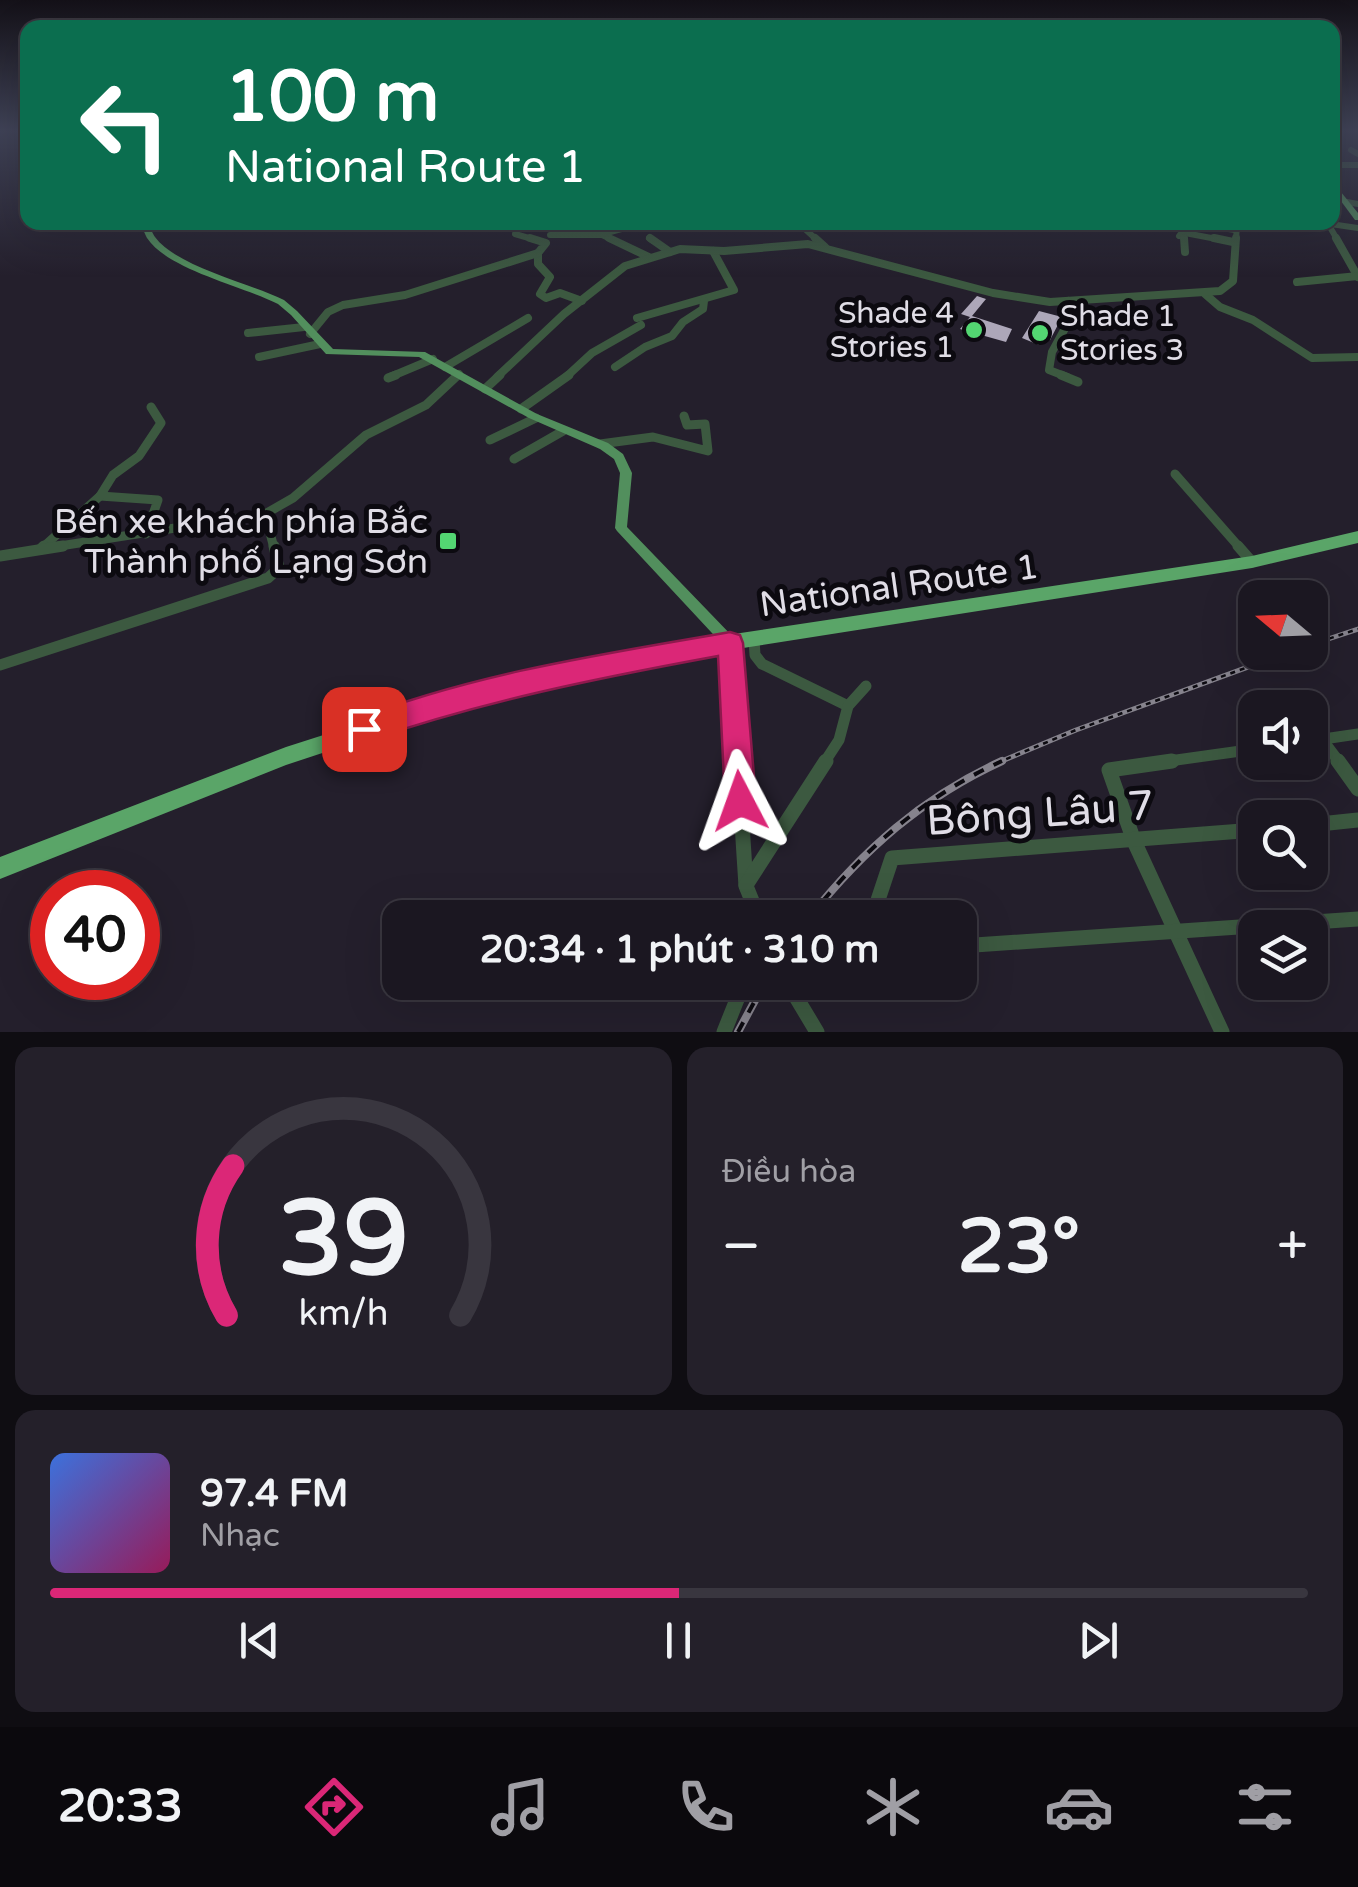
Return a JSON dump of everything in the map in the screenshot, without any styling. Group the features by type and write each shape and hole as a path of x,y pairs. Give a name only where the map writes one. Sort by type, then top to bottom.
{"highway":[{"name":"National Route 1","path":"0,868 286,756 430,707 595,665 1252,562 1358,538"}],"main road":[{"path":"1340,193 1358,218"},
{"path":"146,230 170,254 281,302 320,344 336,355 399,350 439,363 536,418 600,444 623,464 620,516 624,534 730,643"}],"street":[{"path":"1347,202 1358,204"},
{"path":"515,230 514,234 545,242 538,253 538,265 550,275 540,294 546,298 565,294 582,300"},
{"path":"550,235 617,230"},
{"path":"807,230 825,248"},
{"path":"1185,230 1185,252"},
{"path":"485,389 582,300 626,266 670,252 790,244 825,248 993,293 1068,302 1090,297 1220,291 1233,281 1235,230"},
{"path":"1297,282 1358,276 1332,230"},
{"path":"602,234 650,257"},
{"path":"1183,234 1233,242"},
{"path":"649,238 670,252"},
{"path":"521,409 639,321 735,287 714,251"},
{"path":"248,333 307,331 328,312 343,306 404,295 538,253"},
{"path":"1205,294 1312,358 1358,357"},
{"path":"616,367 645,347 672,336 687,318 703,309 704,301"},
{"path":"1068,302 1074,312 1053,351 1050,370 1078,382"},
{"path":"388,378 468,356 528,318"},
{"path":"259,357 320,344"},
{"path":"0,556 265,514 293,498 366,435 426,405 459,374"},
{"path":"41,549 100,496 113,474 127,469 139,456 160,426 152,407"},
{"path":"600,444 653,437 708,451 705,424 687,425 684,416"},
{"path":"490,440 536,418"},
{"path":"514,459 563,431"},
{"path":"1175,474 1252,562"},
{"path":"100,496 158,500 146,534"},
{"path":"0,665 268,578 279,568 265,514"},
{"path":"754,639 755,655 762,664 848,706"},
{"path":"730,643 746,886 752,900"},
{"path":"746,886 839,740 848,706 866,686"},
{"path":"1328,738 1358,734"},
{"path":"1222,1032 1134,841 1108,770 1238,751"},
{"path":"1328,754 1358,790"},
{"path":"1328,822 1358,820"},
{"name":"Bông Lâu 7","path":"878,900 892,858 1238,832"},
{"path":"977,945 1358,919"},
{"path":"724,1032 737,1000"},
{"path":"798,1000 817,1032"}],"building":[{"path":"977,296 986,299 972,316 1012,329 1006,342 960,329 970,317 961,314"},
{"path":"1039,311 1062,317 1050,340 1043,338 1039,345 1022,338"}],"railway":[{"path":"1328,639 1358,629"},
{"path":"997,763 1240,670"},
{"path":"825,900 873,848 920,809 1002,761"},
{"path":"738,1032 755,1000"}],"place":[{"name":"Shade 4 Stories 1","path":"974,330"},
{"name":"Shade 1 Stories 3","path":"1040,333"},
{"name":"Bến xe khách phía Bắc Thành phố Lạng Sơn","path":"448,541"}],"route":[{"path":"364,729 552,674 730,643 740,801"}]}
